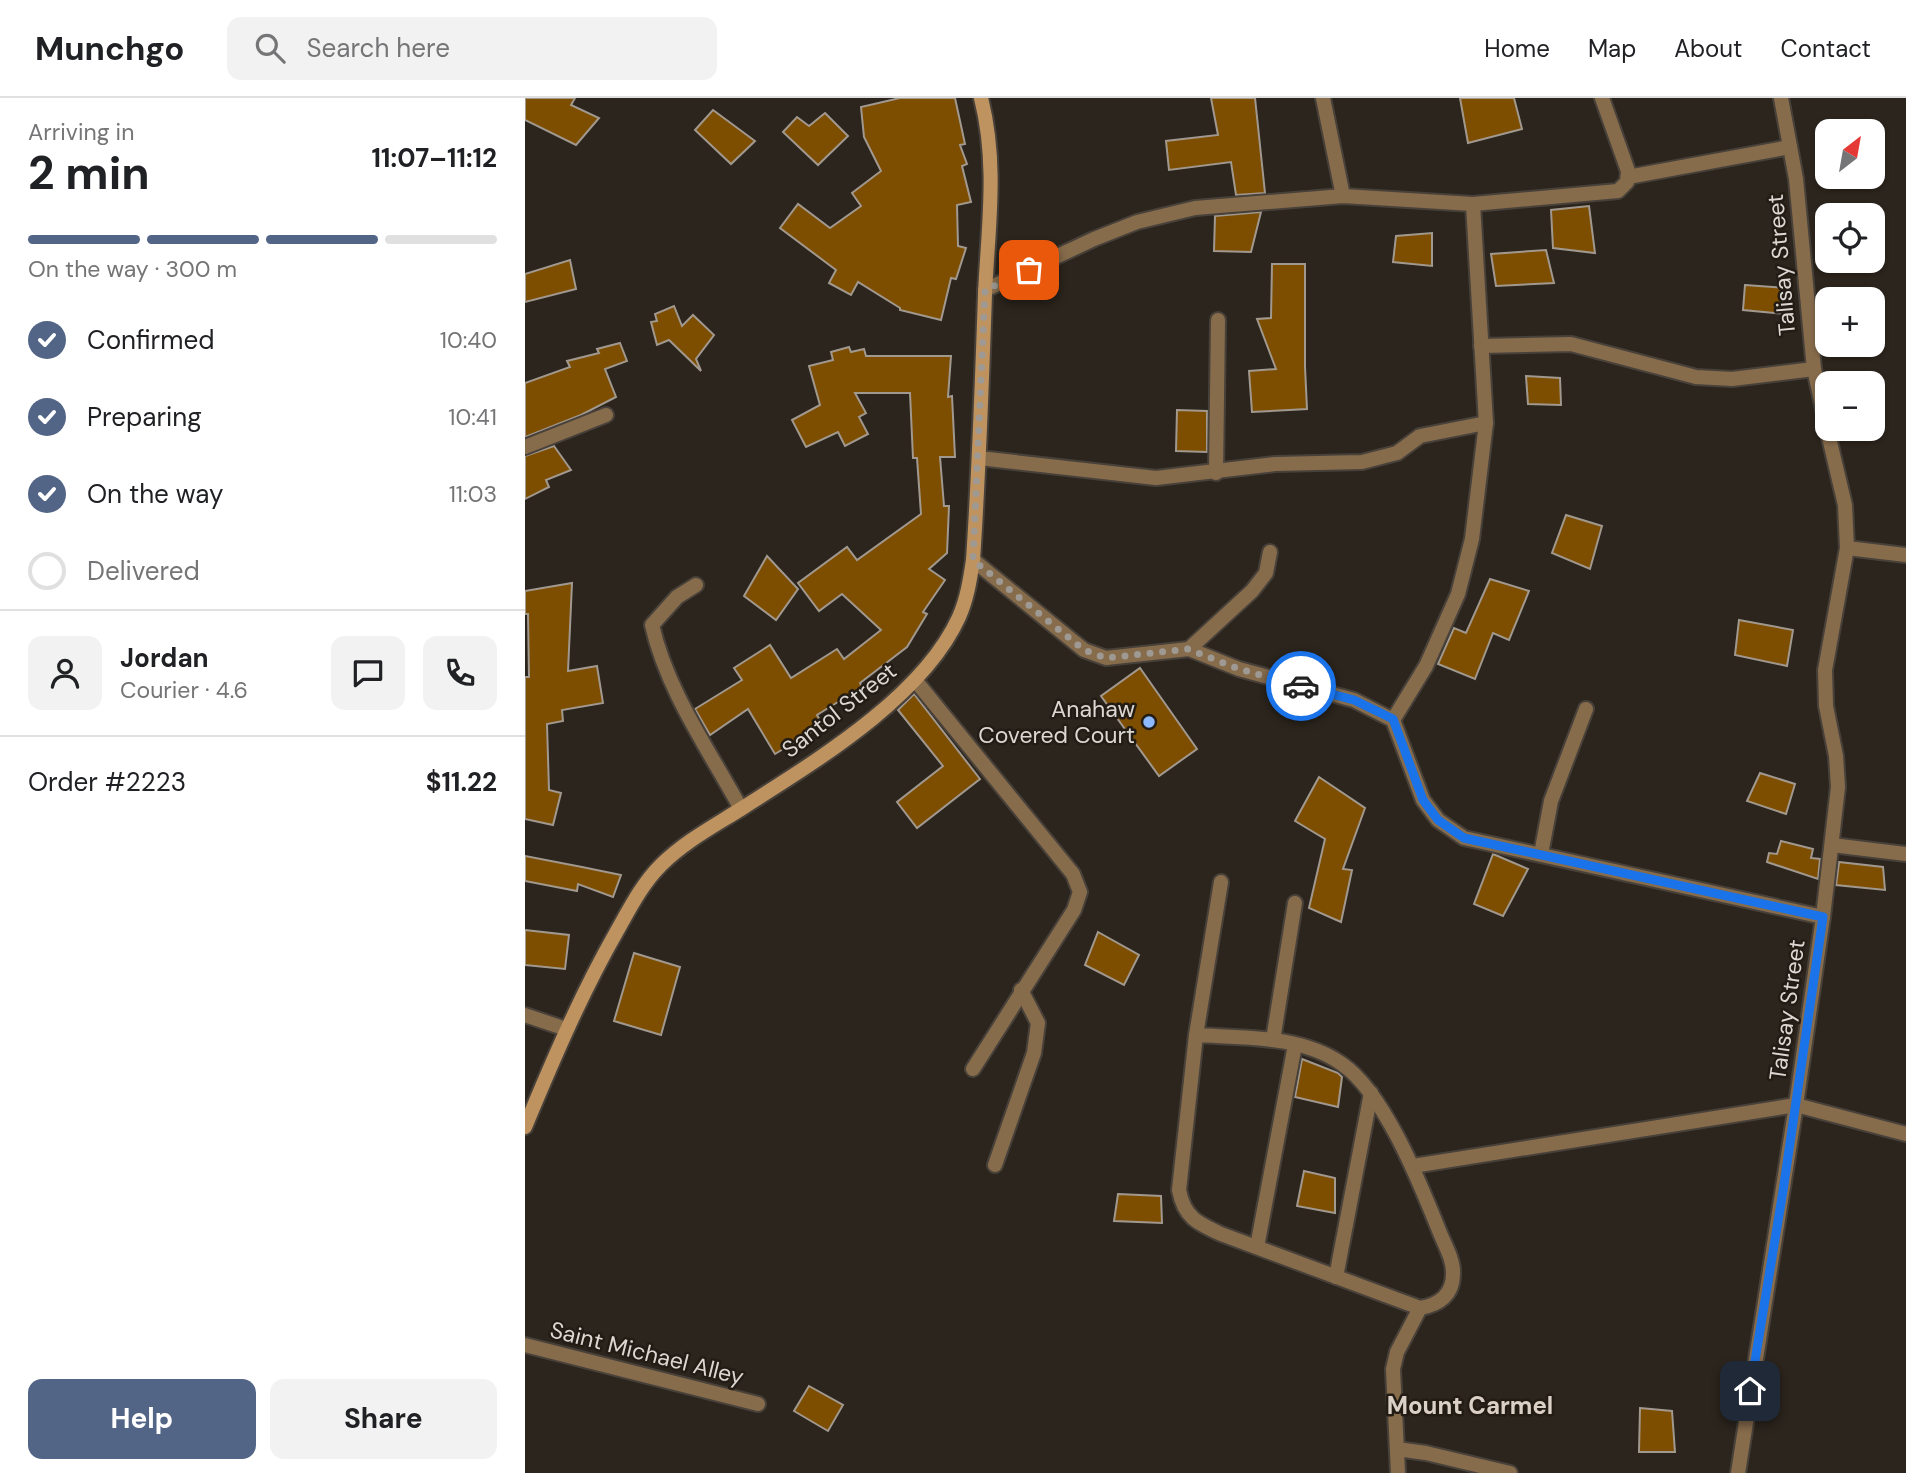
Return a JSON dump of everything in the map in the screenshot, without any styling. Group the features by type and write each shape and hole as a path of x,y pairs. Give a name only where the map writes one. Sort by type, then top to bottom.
{"main road":[{"name":"Santol Street","path":"525,1127 583,992 641,889 660,866 681,847 741,809 882,711 915,680 947,638 959,617 969,589 973,560 985,290 993,181 987,121 981,98"}],"street":[{"path":"1323,98 1343,196"},
{"path":"985,290 1137,222 1235,203 1343,196 1473,204 1604,193 1622,188 1628,177 1626,162 1602,98"},
{"name":"Talisay Street","path":"1781,98 1795,179 1815,374"},
{"path":"1628,177 1790,147"},
{"path":"1393,719 1426,666 1458,594 1472,539 1486,423 1473,204"},
{"path":"1216,473 1218,320"},
{"path":"1481,346 1571,345 1696,377 1732,379 1814,369"},
{"path":"525,447 606,415"},
{"path":"979,458 1156,478 1275,464 1362,462 1397,453 1420,436 1486,423"},
{"name":"Talisay Street","path":"1738,1473 1796,1105 1839,787 1826,706 1825,670 1847,548 1845,505 1830,441"},
{"path":"1847,548 1906,555"},
{"path":"1188,649 1252,592 1266,573 1270,552"},
{"path":"973,560 1084,650 1106,658 1188,649 1239,669 1354,700 1393,719 1423,800 1438,820 1464,838 1823,917"},
{"path":"696,585 677,597 652,625 657,648 676,691 741,809"},
{"path":"915,680 1077,880 1080,892 1074,910 973,1069"},
{"path":"1541,854 1551,801 1586,709"},
{"path":"1832,845 1906,853"},
{"path":"1196,1035 1273,1040 1330,1056 1344,1065 1371,1093 1413,1166 1453,1265 1451,1287 1444,1299 1433,1306 1420,1308 1201,1225 1182,1205 1179,1190 1196,1035 1221,882"},
{"path":"1273,1040 1295,903"},
{"path":"995,1165 1034,1053 1038,1023 1021,990"},
{"path":"525,1015 566,1029"},
{"path":"1257,1247 1295,1045"},
{"path":"1336,1277 1371,1093"},
{"path":"1413,1166 1796,1105 1906,1134"},
{"path":"1398,1473 1393,1369 1401,1342 1420,1308"},
{"name":"Saint Michael Alley","path":"525,1345 758,1404"},
{"path":"1397,1449 1426,1453 1510,1473"}],"building":[{"path":"525,98 575,98 571,105 599,118 576,145 525,120"},
{"path":"900,98 955,98 965,144 960,145 967,164 962,166 971,202 957,205 958,246 966,248 956,279 951,278 941,320 900,310 858,282 851,295 829,283 836,270 780,228 798,204 830,228 861,206 852,193 881,171 864,137 861,107"},
{"path":"1211,98 1255,98 1265,193 1236,195 1231,162 1169,170 1166,141 1218,135"},
{"path":"1460,98 1514,98 1522,129 1468,143"},
{"path":"713,110 755,141 731,164 695,130"},
{"path":"825,113 848,136 818,165 783,132 797,117 809,126"},
{"path":"1589,206 1595,253 1553,248 1551,210"},
{"path":"1261,212 1251,252 1214,251 1215,216"},
{"path":"1432,233 1432,266 1393,262 1396,236"},
{"path":"1546,250 1554,283 1496,286 1491,254"},
{"path":"570,260 576,289 525,302 525,274"},
{"path":"1272,264 1305,264 1307,409 1252,412 1249,371 1276,369 1257,319 1271,318"},
{"path":"1745,285 1787,288 1786,314 1743,310"},
{"path":"674,306 682,326 693,315 714,335 696,359 701,371 669,340 657,345 651,322 657,321 655,314"},
{"path":"620,343 627,361 605,369 616,397 581,415 525,437 525,383 570,367 567,361 599,353 597,349"},
{"path":"849,347 851,352 864,349 866,356 951,356 948,397 952,396 955,457 940,457 944,506 949,506 947,553 929,569 945,580 923,612 927,614 907,647 860,683 862,687 817,715 823,725 775,754 748,709 710,735 695,709 742,680 734,668 770,645 791,678 837,649 844,659 881,630 842,594 819,611 798,583 847,547 857,560 921,514 917,458 913,458 910,393 855,393 866,413 859,417 868,434 845,446 838,432 806,447 792,420 820,405 809,366 833,360 831,352"},
{"path":"1526,376 1560,378 1561,405 1528,404"},
{"path":"1177,410 1207,411 1207,452 1176,451"},
{"path":"554,446 571,470 546,480 549,487 525,499 525,456"},
{"path":"1566,515 1602,526 1590,569 1552,553"},
{"path":"767,556 798,589 776,620 744,596"},
{"path":"1490,579 1529,591 1509,640 1493,633 1475,679 1438,664 1454,628 1466,633"},
{"path":"572,583 568,671 597,666 603,703 562,710 563,721 547,724 549,790 561,793 553,825 525,819 525,677 529,677 525,591"},
{"path":"1739,620 1793,630 1787,666 1735,655"},
{"name":"Anahaw Covered Court","path":"1140,668 1197,749 1159,776 1101,696"},
{"path":"914,694 980,779 917,828 897,802 943,766 898,710"},
{"path":"1760,773 1795,784 1786,814 1747,801"},
{"path":"1319,777 1365,808 1343,869 1352,870 1341,922 1309,908 1325,839 1295,821"},
{"path":"1781,841 1813,849 1811,858 1820,859 1818,879 1767,862 1769,853 1777,854"},
{"path":"1493,854 1528,869 1503,916 1474,904"},
{"path":"525,856 621,875 613,897 578,884 577,891 525,881"},
{"path":"1839,862 1883,867 1885,890 1836,885"},
{"path":"525,930 569,935 565,969 525,965"},
{"path":"1098,932 1139,955 1124,985 1085,965"},
{"path":"634,953 680,967 661,1035 614,1021"},
{"path":"1302,1059 1342,1077 1338,1107 1295,1097"},
{"path":"1304,1171 1335,1178 1335,1213 1297,1206"},
{"path":"1118,1194 1161,1196 1162,1223 1114,1221"},
{"path":"809,1386 843,1405 828,1431 794,1411"},
{"path":"1640,1408 1672,1411 1675,1452 1639,1452"}],"way so far":[{"path":"1029,270 985,290 973,560 1084,650 1106,658 1188,649 1239,669 1301,686"}],"place":[{"name":"Anahaw Covered Court","path":"1149,722"}],"district":[{"name":"Mount Carmel","path":"1470,1406"}],"route":[{"path":"1301,686 1354,700 1393,719 1423,800 1438,820 1464,838 1823,917 1783,1191 1750,1391"}]}
